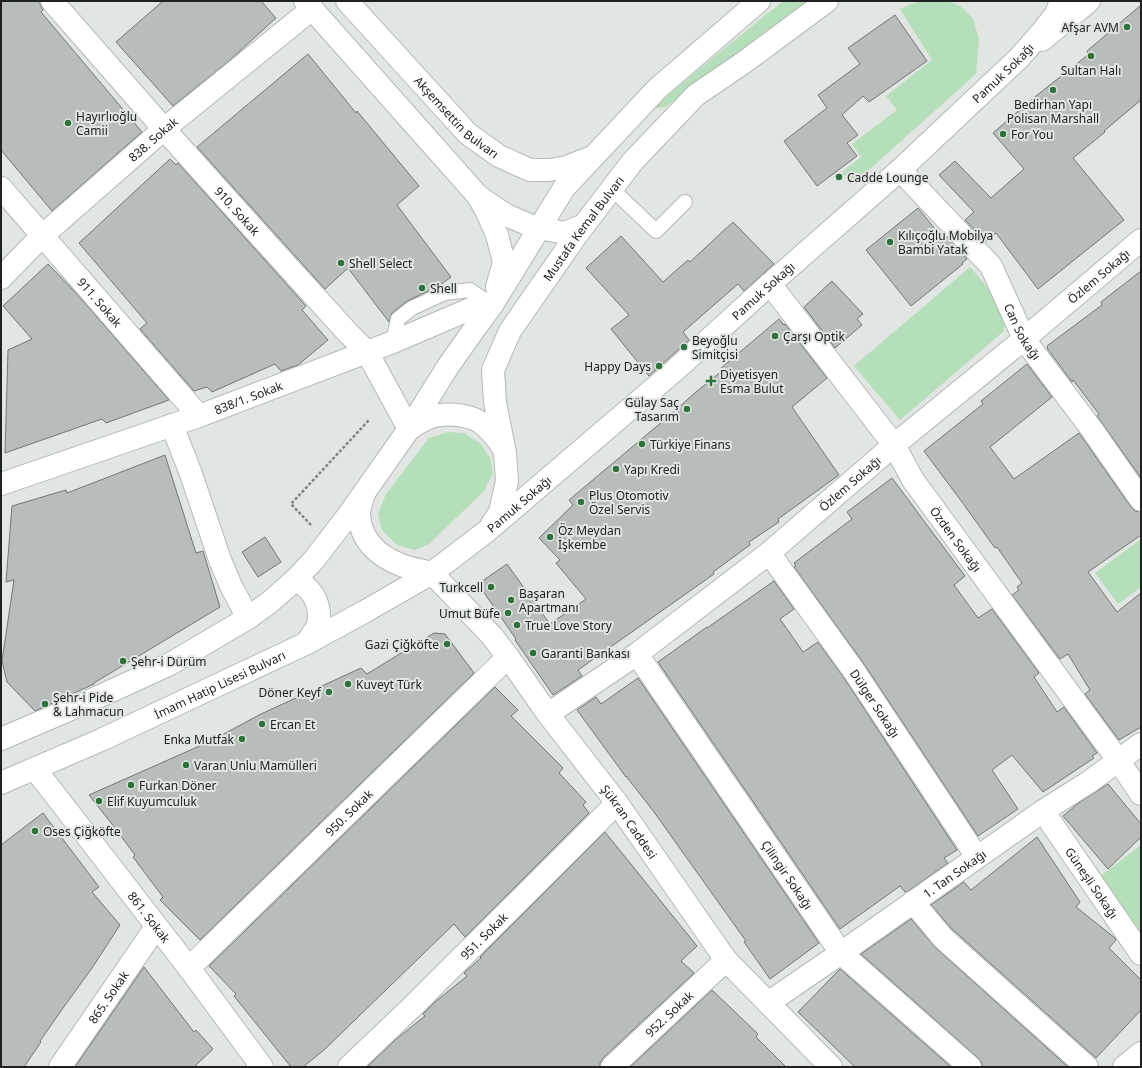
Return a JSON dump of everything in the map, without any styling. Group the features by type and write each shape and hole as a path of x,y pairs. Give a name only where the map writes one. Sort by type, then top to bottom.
{"street":[{"name":"910. Sokak","path":"52,1 270,247 348,333 368,352 409,429"},
{"name":"Akşemsettin Bulvarı","path":"347,1 468,134 499,156 530,170 548,170 572,165 595,155"},
{"path":"1,739 170,664 248,618 270,602 295,580 328,542 347,517 409,429 451,362 492,305 564,188 657,89 759,1"},
{"name":"Mustafa Kemal Bulvarı","path":"487,531 500,512 507,481 505,453 495,402 493,370 510,331 584,225 633,161 696,95 743,63 827,1"},
{"path":"1019,58 1056,14 1061,1"},
{"name":"Pamuk Sokağı","path":"432,572 487,531 673,372 770,284 900,170 1019,58 1089,1"},
{"name":"838. Sokak","path":"1,278 42,236 164,129 313,4"},
{"path":"313,4 478,196 497,235 504,262 492,305"},
{"name":"Can Sokağı","path":"900,170 991,266 1024,340 1093,431 1141,500"},
{"name":"911. Sokak","path":"1,188 199,416"},
{"path":"478,196 506,215 534,227 565,233 584,225"},
{"name":"Özlem Sokağı","path":"548,714 637,654 769,553 894,445 1024,340 1141,240"},
{"name":"Özden Sokağı","path":"770,284 894,445 914,480 1118,760 1141,794"},
{"name":"838/1. Sokak","path":"1,484 199,416 368,352 476,307 492,305"},
{"path":"409,429 428,418 440,414 455,414 480,422 493,433 505,453"},
{"path":"172,425 220,560 231,586 248,618"},
{"path":"364,494 359,514 361,530 370,546 384,556 401,565 432,572"},
{"name":"Dülger Sokağı","path":"769,553 854,671 977,857"},
{"name":"İmam Hatip Lisesi Bulvarı","path":"1,783 101,740 307,643 432,572"},
{"name":"Şükran Caddesi","path":"432,572 492,636 508,657 548,714 617,803 726,960 832,1067"},
{"path":"295,580 307,587 318,604 319,614 317,626 307,643"},
{"name":"Çilingir Sokağı","path":"637,654 841,953 970,1067"},
{"name":"950. Sokak","path":"189,968 508,657"},
{"name":"1. Tan Sokağı","path":"768,1003 977,857 1089,782 1141,744"},
{"name":"861. Sokak","path":"34,769 189,968 262,1067"},
{"name":"951. Sokak","path":"349,1067 412,1007 617,803"},
{"name":"Güneşli Sokağı","path":"1044,811 1141,954"},
{"path":"913,902 943,938 1087,1067"},
{"name":"865. Sokak","path":"60,1067 156,927"},
{"name":"952. Sokak","path":"612,1067 726,960"},
{"path":"1124,1067 1141,1053"}],"lane":[{"path":"612,189 656,231 685,202"}],"path":[{"path":"328,542 291,504 369,420"}],"green space":[{"path":"783,1 810,1 759,40 665,107 652,109 704,65"},
{"path":"919,1 948,1 962,7 973,19 979,39 976,74 852,185 842,172 861,157 852,144 897,110 886,96 932,60 900,9"},
{"path":"970,267 1005,308 1004,331 900,420 854,366"},
{"path":"448,432 464,433 480,443 490,458 493,473 484,491 429,544 415,550 397,545 382,530 378,514 386,494 429,438"},
{"path":"1140,540 1141,587 1118,604 1095,573"},
{"path":"1141,845 1141,932 1099,877"}],"building":[{"name":"Hayırlıoğlu Camii","path":"1,1 40,1 43,10 41,12 142,132 52,211 1,150"},
{"path":"163,1 261,1 276,18 229,61 173,106 116,42"},
{"path":"1141,5 1141,100 1073,158 1124,220 1038,289 996,233 986,242 965,220 974,212 939,175 955,161 991,198 1024,169 993,133 1031,100 1089,54 1087,51"},
{"path":"895,15 927,61 869,102 863,96 842,115 858,135 847,143 857,156 817,186 784,141 827,108 818,95 860,64 848,48"},
{"path":"308,54 356,113 357,111 419,186 397,205 451,277 439,286 407,301 392,313 389,322 348,268 325,289 197,147"},
{"path":"170,159 176,165 178,163 306,306 302,310 328,340 298,365 281,371 275,364 212,392 207,387 194,391 140,329 147,323 79,243"},
{"path":"918,208 943,239 946,236 967,259 962,263 963,264 911,306 866,250"},
{"path":"733,222 774,264 744,291 738,284 683,332 689,340 649,376 611,329 629,315 586,268 621,236 663,282 688,260 690,262"},
{"path":"48,264 77,294 169,400 106,423 102,419 5,453 8,350 32,339 3,306"},
{"path":"1141,271 1141,478 1097,416 1099,414 1073,380 1072,382 1047,346 1102,305 1101,302"},
{"path":"832,281 863,314 857,319 862,325 835,348 804,307"},
{"path":"779,319 784,325 785,324 827,378 792,407 839,475 778,519 779,522 749,542 750,545 713,572 714,574 578,670 582,676 553,695 478,584 507,564 550,624 586,599 556,563 560,560 539,538 573,505 569,500 723,370 721,368"},
{"path":"1027,364 1052,397 990,447 1014,479 1079,433 1131,507 1135,511 1141,512 1141,535 1088,572 1117,612 1141,593 1141,727 1119,740 1085,694 1090,690 1068,654 1060,659 1012,595 1019,590 1017,587 1022,583 997,547 995,548 924,451 983,404 981,401"},
{"path":"165,455 196,553 203,551 220,607 94,684 35,711 7,682 2,661 14,580 6,582 12,506 66,490 67,493"},
{"path":"892,478 965,576 954,585 978,618 992,609 1039,673 1034,677 1057,712 1064,707 1097,753 1092,756 1094,758 1043,792 1012,755 992,770 1018,809 978,836 864,664 794,567 796,566 794,563 852,519 847,512"},
{"path":"265,537 281,562 258,577 242,552"},
{"path":"774,581 794,609 780,619 803,652 818,642 844,678 957,850 944,858 948,863 907,892 905,892 900,886 840,929 658,662"},
{"path":"434,633 445,634 474,673 200,940 160,900 163,897 133,857 135,855 89,795 205,744 261,714 361,668 367,674"},
{"path":"638,678 819,943 770,979 744,942 746,941 654,812 626,777 577,710 596,697 601,704"},
{"path":"495,687 518,710 511,716 563,768 559,773 586,802 583,805 589,813 465,937 454,924 324,1050 303,1067 291,1067 234,996 236,994 209,966"},
{"path":"1108,784 1141,824 1141,837 1108,869 1063,816 1080,802"},
{"path":"43,813 99,887 92,892 120,925 92,968 40,1041 41,1042 24,1067 1,1067 1,845"},
{"path":"605,832 697,946 681,961 694,973 603,1058 600,1063 600,1067 367,1067 395,1040 425,1016 423,1014 435,1002 467,976 464,973 481,958 480,957"},
{"path":"1037,837 1080,902 1076,907 1115,938 1116,940 1109,948 1141,980 1141,1010 1096,1058 952,929 931,905 964,882 971,890"},
{"path":"911,919 935,947 1068,1067 982,1067 982,1063 978,1058 861,954"},
{"path":"144,967 194,1032 196,1030 213,1049 194,1067 75,1067"},
{"path":"840,969 951,1067 855,1067 798,1012"},
{"path":"712,990 758,1034 756,1037 786,1067 630,1067"}],"place":[{"name":"Afşar AVM","path":"1127,27"},
{"name":"Sultan Halı","path":"1091,56"},
{"name":"Bedirhan Yapı Polisan Marshall","path":"1053,90"},
{"name":"Hayırlıoğlu Camii","path":"68,123"},
{"name":"For You","path":"1003,134"},
{"name":"Cadde Lounge","path":"839,177"},
{"name":"Kılıçoğlu Mobilya Bambi Yatak","path":"890,242"},
{"name":"Shell Select","path":"341,263"},
{"name":"Shell","path":"422,288"},
{"name":"Çarşı Optik","path":"775,336"},
{"name":"Beyoğlu Simitçisi","path":"684,347"},
{"name":"Happy Days","path":"659,366"},
{"name":"Diyetisyen Esma Bulut","path":"711,381"},
{"name":"Gülay Saç Tasarım","path":"687,409"},
{"name":"Türkiye Finans","path":"642,444"},
{"name":"Yapı Kredi","path":"616,469"},
{"name":"Plus Otomotiv Özel Servis","path":"581,502"},
{"name":"Öz Meydan İşkembe","path":"550,537"},
{"name":"Turkcell","path":"491,587"},
{"name":"Başaran Apartmanı","path":"511,600"},
{"name":"Umut Büfe","path":"508,613"},
{"name":"True Love Story","path":"517,625"},
{"name":"Gazi Çiğköfte","path":"447,644"},
{"name":"Garanti Bankası","path":"533,653"},
{"name":"Şehr-i Dürüm","path":"123,661"},
{"name":"Kuveyt Türk","path":"348,684"},
{"name":"Döner Keyf","path":"329,692"},
{"name":"Şehr-i Pide & Lahmacun","path":"45,704"},
{"name":"Ercan Et","path":"262,724"},
{"name":"Enka Mutfak","path":"242,739"},
{"name":"Varan Unlu Mamülleri","path":"186,765"},
{"name":"Furkan Döner","path":"131,785"},
{"name":"Elif Kuyumculuk","path":"99,801"},
{"name":"Oses Çiğköfte","path":"35,831"}]}
